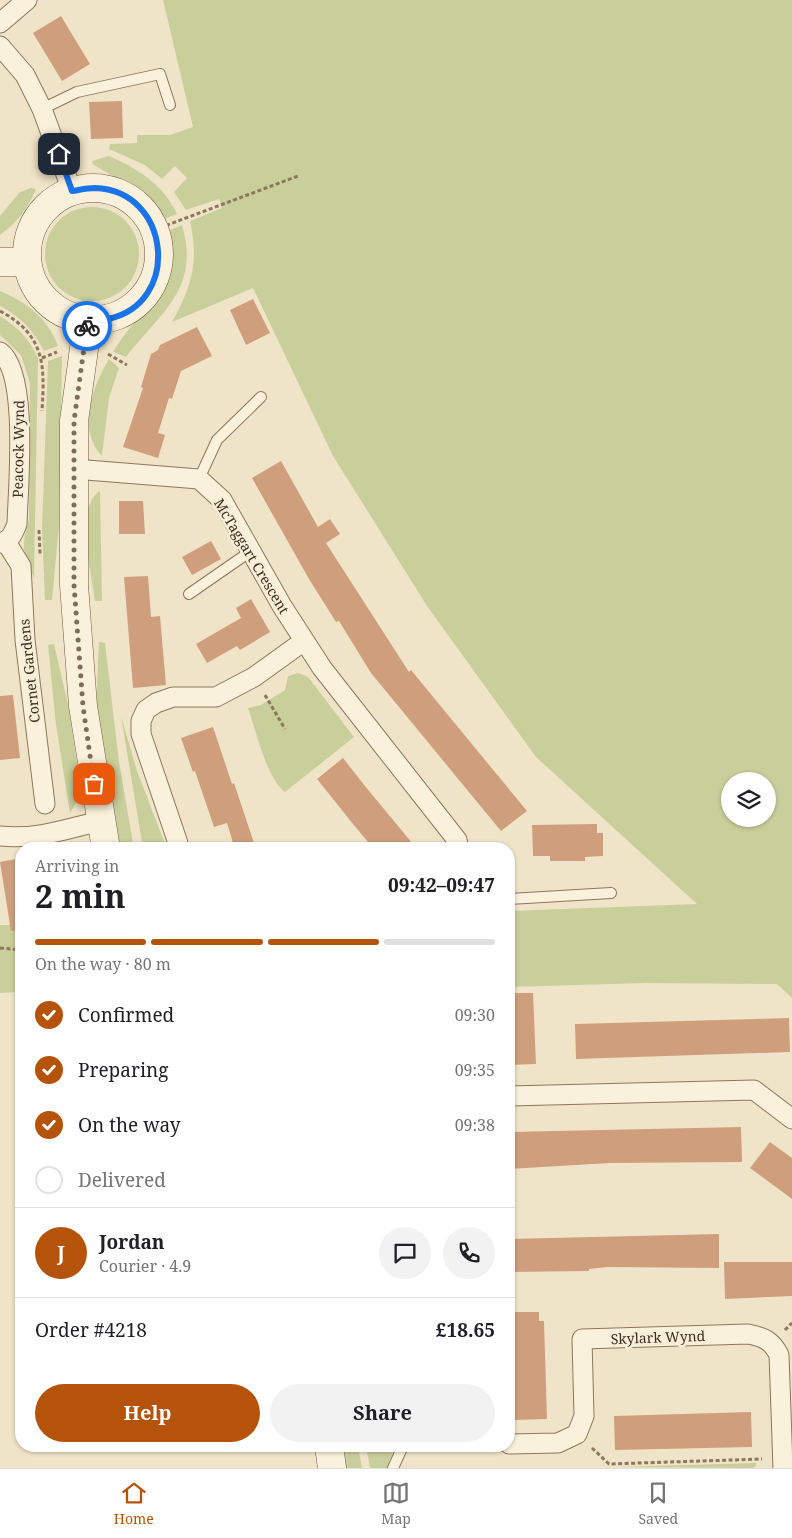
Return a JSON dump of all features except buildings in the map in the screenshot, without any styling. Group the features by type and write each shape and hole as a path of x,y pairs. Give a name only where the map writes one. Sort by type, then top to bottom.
{"street":[{"path":"0,23 27,0"},
{"path":"0,46 25,75 42,109 72,191"},
{"path":"95,188 115,192 134,202 147,216 157,236 159,260 155,277 145,296 128,310 108,319 88,320 60,312 48,303 34,286 27,262 28,242 35,222 48,206 72,191 95,188"},
{"path":"0,262 27,262"},
{"path":"88,320 74,421 74,585 77,650 84,714 104,842"},
{"name":"Peacock Wynd","path":"0,352 14,372 19,395 17,524 13,535 3,542"},
{"path":"74,469 199,478"},
{"name":"McTaggart Crescent","path":"199,478 222,500 251,552 322,668 458,842"},
{"name":"Cornet Gardens","path":"3,542 21,566 25,640 45,804"},
{"path":"178,842 141,734 141,721 146,710 156,703 173,697 216,697 254,677 304,641"},
{"path":"0,836 20,838 40,835 100,821"},
{"path":"515,1096 754,1090 792,1119"},
{"name":"Skylark Wynd","path":"577,1434 584,1416 582,1339 748,1334 762,1337 773,1344 779,1355 783,1463"},
{"path":"515,1444 558,1443 577,1434"},
{"path":"330,1452 332,1468"}],"lane":[{"path":"42,109 77,92 160,74 170,106"},
{"path":"199,478 217,440 261,397"},
{"path":"189,594 251,552"},
{"path":"515,899 610,893"},
{"path":"392,1468 400,1452"}],"path":[{"path":"154,230 298,176"},
{"path":"254,677 285,728"},
{"path":"0,948 15,949"},
{"path":"577,1434 609,1466 783,1463"}],"green space":[{"path":"163,0 792,0 792,998 777,984 646,983 515,987 515,911 697,904 536,757 427,606 333,456 253,288 172,322 185,297 192,273 194,249 190,221 222,208 219,199 186,210 174,192 187,178 175,166 162,179 145,165 109,149 110,144 137,143 137,135 170,135 193,127"},
{"path":"109,156 130,166 149,179 165,194 177,214 164,219 141,193 93,164 92,161"},
{"path":"31,188 36,189 29,203 17,220 0,235 0,216 20,192"},
{"path":"92,207 110,210 125,221 136,236 139,254 136,272 125,287 110,298 92,301 74,298 59,287 48,272 45,254 48,236 59,221 74,210"},
{"path":"182,225 186,247 186,266 182,283 174,298 164,313 126,357 113,352 124,335 156,298 168,271 170,253 168,231"},
{"path":"0,291 19,300 35,312 48,327 58,346 44,351 26,325 0,306"},
{"path":"0,316 22,334 38,358 34,578 24,549 29,519 30,383 21,355 0,335"},
{"path":"62,356 59,525 52,600 45,600 42,529 48,361"},
{"path":"109,359 119,368 109,398 102,456 94,446 90,434 89,421 90,408 97,382"},
{"path":"100,491 102,601 95,601 88,559 86,526 92,499"},
{"path":"99,642 105,643 119,762 133,842 118,842 96,707"},
{"path":"54,644 69,709 80,785 79,798 70,813 56,725 48,645"},
{"path":"298,673 308,677 354,737 285,792 272,776 267,765 248,708 261,705 285,690 288,676"},
{"path":"121,716 137,771 164,842 142,842"},
{"path":"0,925 15,925 15,992 0,993"},
{"path":"343,1452 359,1452 362,1468 346,1468"},
{"path":"367,1452 393,1452 387,1468 370,1468"},
{"path":"756,1463 756,1466 753,1468 613,1467"}],"way so far":[{"path":"87,326 74,421 74,585 77,650 94,784"}],"route":[{"path":"59,154 72,191 95,188 115,192 134,202 147,216 157,236 159,260 155,277 145,296 128,310 108,319 88,320 87,326"}]}
